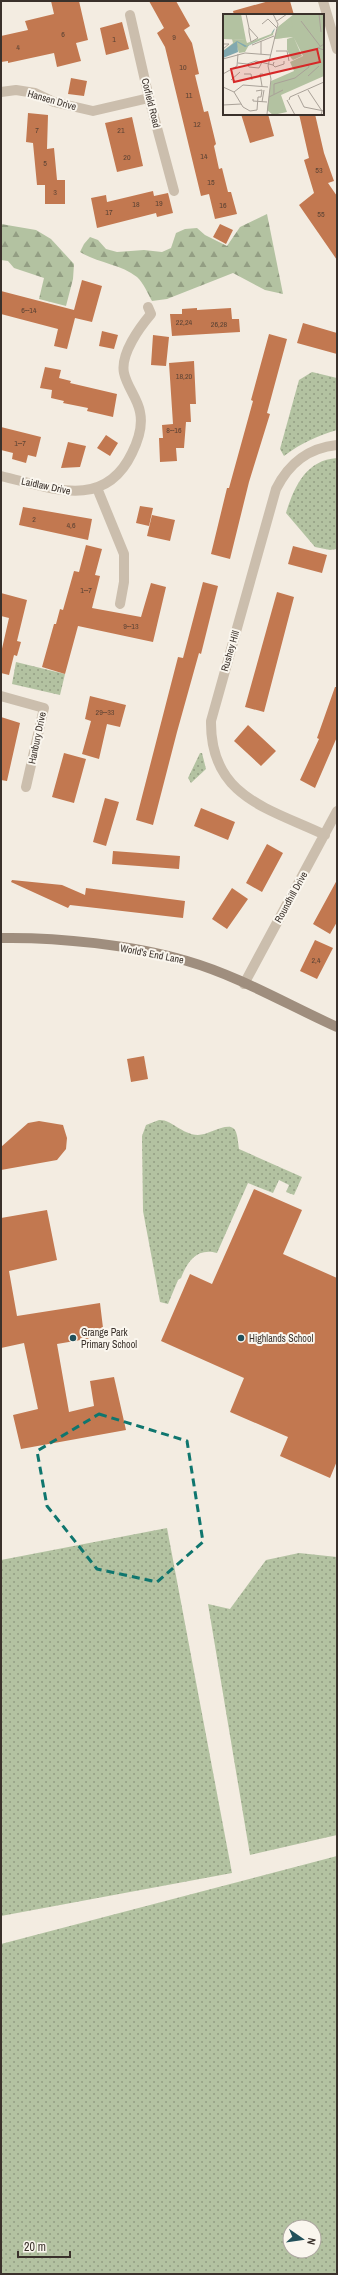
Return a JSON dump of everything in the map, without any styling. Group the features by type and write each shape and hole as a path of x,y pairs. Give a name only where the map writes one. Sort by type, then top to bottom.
{"street":[{"path":"323,1 337,49"},
{"name":"Corfield Road","path":"130,15 149,98 174,191"},
{"name":"Hansen Drive","path":"1,92 16,90 36,93 54,102 93,111 149,98"},
{"name":"Laidlaw Drive","path":"1,476 63,491 81,491 96,488 110,481 121,472 138,440 140,412 124,372 131,343 151,314 148,307"},
{"name":"Rushey Hill","path":"325,835 248,798 231,784 222,772 213,751 211,721 276,489 284,474 300,458 312,450 337,445"},
{"path":"96,488 124,554 124,582 120,604"},
{"name":"Hanbury Drive","path":"1,696 44,708 26,787"},
{"name":"Roundhill Drive","path":"244,984 337,811"},
{"name":"World's End Lane","path":"1,938 26,938 83,942 162,954 188,961 244,984 337,1027"}],"highlighted area":[{"path":"99,1414 187,1441 203,1542 157,1582 97,1569 47,1506 37,1451"}],"green space":[{"path":"267,214 283,294 265,290 233,273 167,299 152,301 137,277 124,269 94,259 80,252 90,237 98,240 106,249 117,252 144,250 162,252 171,248 176,233 185,229 197,228 205,235 227,246 240,227"},
{"path":"1,224 36,230 51,239 74,264 73,279 66,306 39,299 44,278 14,268 8,261 1,260"},
{"path":"312,372 337,378 337,430 309,440 284,456 280,449 299,380"},
{"path":"337,458 337,549 330,550 315,547 286,513 297,485 309,469 326,460"},
{"path":"16,662 65,674 60,695 12,684"},
{"path":"200,753 202,753 206,769 191,783 188,778"},
{"path":"159,1120 168,1122 186,1132 198,1135 226,1127 233,1128 237,1135 239,1149 302,1177 294,1195 286,1192 289,1185 279,1180 273,1193 248,1183 217,1253 204,1252 198,1254 190,1261 181,1278 178,1280 168,1304 160,1302 143,1211 142,1136 146,1125"},
{"path":"167,1528 232,1873 1,1916 1,1560"},
{"path":"299,1553 337,1557 337,1835 250,1855 208,1604 230,1609 266,1560"},
{"path":"337,1856 337,2274 1,2274 1,1944"}],"building":[{"path":"51,1 79,1 88,40 76,43 81,61 57,67 54,53 8,63 8,61 1,62 1,36 28,30 25,21 54,14"},
{"path":"149,1 176,1 190,26 184,30 192,43 199,74 195,75 204,112 208,111 216,144 214,146 219,169 222,168 228,192 231,192 237,214 215,219 209,194 201,196 165,47 157,33 164,28"},
{"path":"269,1 290,1 294,14 234,14 233,11"},
{"path":"122,22 129,49 106,55 100,28"},
{"path":"71,78 87,81 84,96 68,94"},
{"path":"28,113 48,115 47,149 54,148 57,180 65,180 65,204 45,204 45,185 37,185 33,143 26,142"},
{"path":"241,115 268,115 274,136 250,143"},
{"path":"299,115 315,115 324,153 334,181 328,183 337,196 337,260 299,205 314,193 304,160 309,158"},
{"path":"132,117 143,166 117,172 105,123"},
{"path":"153,191 154,196 168,193 173,213 157,217 156,213 97,228 91,198 106,195 107,202"},
{"path":"220,224 233,230 226,244 213,237"},
{"path":"82,280 102,286 92,322 75,318 67,349 54,346 58,329 1,314 1,291 74,310"},
{"path":"197,308 197,310 231,308 232,319 239,319 240,332 172,336 170,314 182,314 182,309"},
{"path":"303,323 337,333 337,354 297,343"},
{"path":"102,331 118,335 114,349 99,346"},
{"path":"269,334 287,339 267,413 270,414 249,482 230,559 211,554 227,488 229,488 253,401 251,400"},
{"path":"153,335 169,337 166,366 151,365"},
{"path":"194,361 196,404 190,404 191,422 186,422 184,448 176,448 177,461 160,462 159,438 163,438 162,425 173,424 169,363"},
{"path":"45,367 61,370 59,378 71,381 70,383 117,394 113,417 87,411 88,408 63,403 64,401 51,398 52,390 40,388"},
{"path":"1,427 41,437 36,457 28,455 26,463 12,459 13,453 1,450"},
{"path":"106,435 118,443 110,456 97,448"},
{"path":"68,442 86,446 80,467 61,468"},
{"path":"140,506 153,508 149,526 136,523"},
{"path":"23,507 92,519 88,540 19,525"},
{"path":"152,515 175,520 170,541 147,536"},
{"path":"86,545 102,549 95,575 100,576 92,608 141,617 151,583 166,587 153,642 78,626 65,674 42,667 54,624 56,624 60,609 63,610 74,571 79,572"},
{"path":"293,546 327,555 322,573 288,564"},
{"path":"203,582 218,586 201,654 199,653 153,825 136,820 178,657 183,658"},
{"path":"277,592 294,597 264,712 245,707"},
{"path":"1,593 27,600 17,641 21,642 17,656 14,655 9,675 1,673 1,653 9,618 1,616"},
{"path":"335,687 337,687 337,737 315,788 300,780 319,739 317,738"},
{"path":"90,696 126,705 120,727 107,724 99,759 82,754 91,721 85,719"},
{"path":"1,717 20,723 7,781 1,780"},
{"path":"248,725 276,751 261,766 234,741"},
{"path":"64,753 86,759 74,803 52,797"},
{"path":"105,798 119,802 106,846 93,842"},
{"path":"201,808 235,822 228,840 194,826"},
{"path":"267,844 283,853 262,892 246,883"},
{"path":"113,851 180,856 179,869 112,864"},
{"path":"12,880 62,885 85,895 86,888 185,901 183,918 70,905 68,908 11,882"},
{"path":"337,880 337,922 330,934 313,924"},
{"path":"232,888 248,899 227,929 212,919"},
{"path":"315,940 333,948 317,979 300,971"},
{"path":"144,1056 148,1079 131,1082 127,1059"},
{"path":"39,1121 63,1125 67,1138 66,1149 57,1160 1,1170 1,1147 28,1123"},
{"path":"254,1189 302,1210 283,1254 337,1278 337,1461 330,1478 280,1456 288,1437 230,1412 244,1378 161,1341 190,1274 212,1284"},
{"path":"47,1210 57,1260 9,1271 17,1316 100,1303 104,1336 57,1344 69,1412 94,1406 90,1381 114,1377 126,1430 21,1449 13,1415 38,1409 24,1343 1,1348 1,1218"}],"place":[{"name":"Grange Park Primary School","path":"73,1338"},
{"name":"Highlands School","path":"241,1338"}]}
